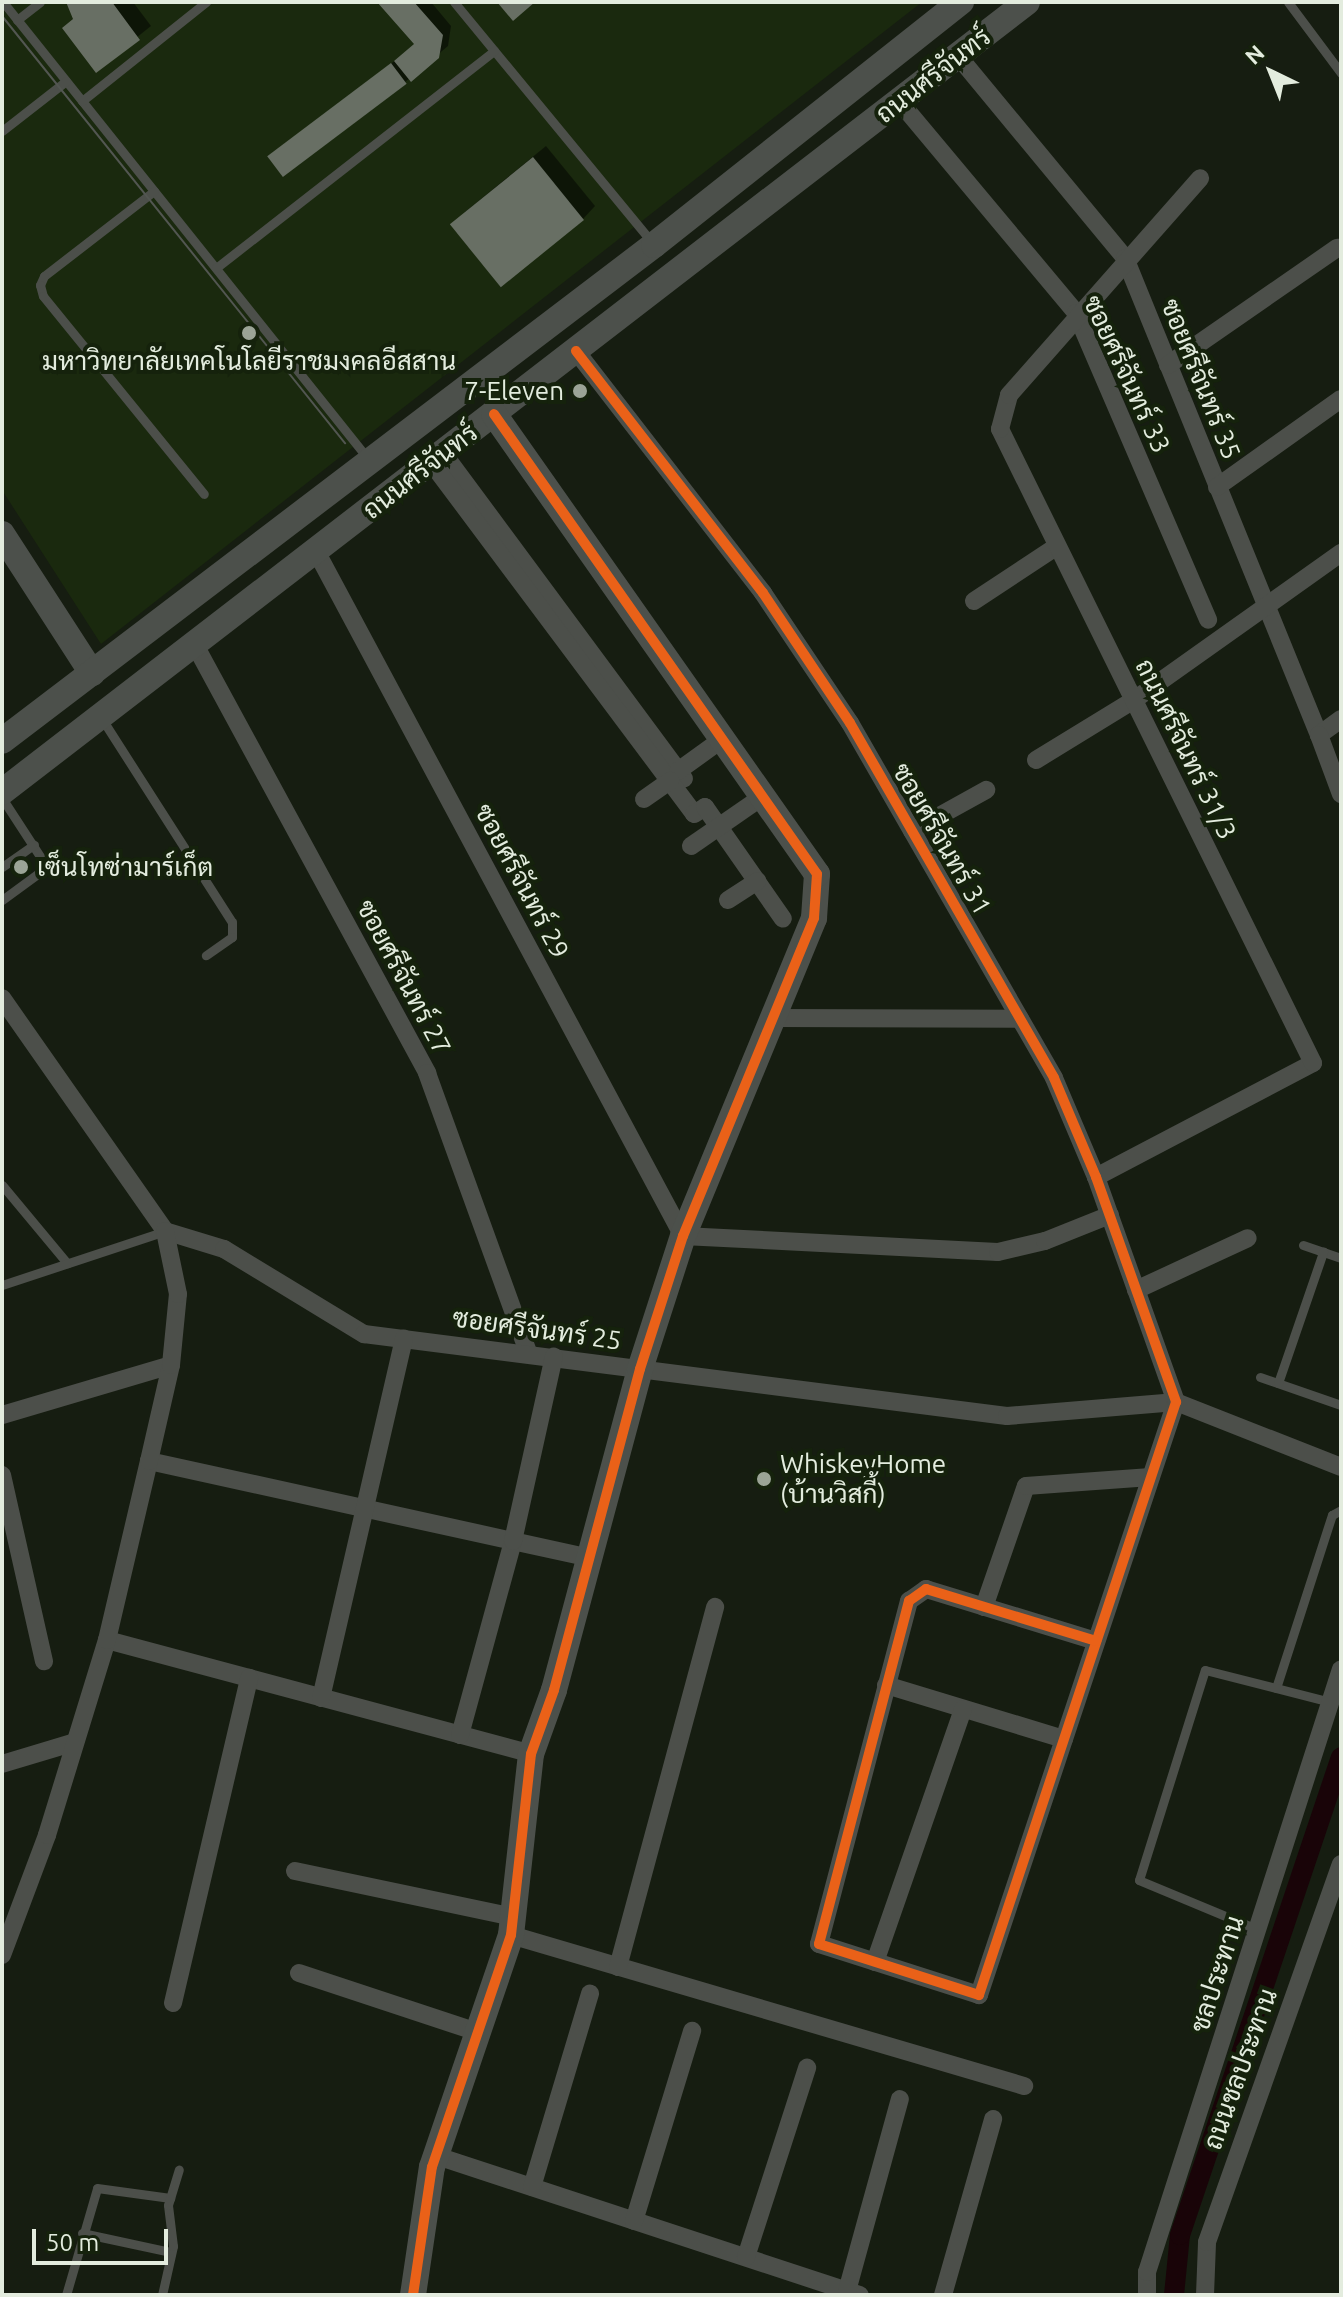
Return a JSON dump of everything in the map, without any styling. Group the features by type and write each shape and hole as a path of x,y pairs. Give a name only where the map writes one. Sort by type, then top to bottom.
{"main road":[{"name":"ถนนศรีจันทร์","path":"3,739 654,245 961,2"},
{"name":"ถนนศรีจันทร์","path":"2,792 1027,2"},
{"path":"413,2295 437,2156 512,1926 531,1754 554,1690 640,1369 683,1236 814,918 817,874 494,414"},
{"path":"2,534 92,673"},
{"path":"3,739 25,773"}],"street":[{"name":"ซอยศรีจันทร์ 35","path":"958,56 1125,258 1341,794"},
{"name":"ซอยศรีจันทร์ 33","path":"899,101 1076,313 1208,620"},
{"name":"ถนนศรีจันทร์ 31/3","path":"1096,1177 1313,1063 1000,429 1009,395 1076,313 1200,178"},
{"path":"1168,365 1337,248"},
{"name":"ซอยศรีจันทร์ 31","path":"576,351 763,593 850,723 1054,1078 1096,1177 1176,1402"},
{"path":"1217,487 1341,399"},
{"path":"437,457 674,776 694,814 705,807 783,919"},
{"path":"974,601 1056,547"},
{"name":"ซอยศรีจันทร์ 29","path":"316,551 683,1236"},
{"path":"1036,760 1134,700 1341,553"},
{"name":"ซอยศรีจันทร์ 27","path":"195,645 427,1073 528,1352"},
{"path":"1319,735 1341,719"},
{"path":"644,799 714,745"},
{"path":"674,776 696,797"},
{"path":"912,831 986,790"},
{"path":"691,846 753,803"},
{"path":"728,900 757,881"},
{"path":"2,998 165,1231 178,1294 171,1365 107,1640 2,1955"},
{"path":"773,1018 1020,1019"},
{"path":"683,1236 998,1252 1045,1241 1110,1215"},
{"name":"ซอยศรีจันทร์ 25","path":"165,1231 224,1249 364,1334 528,1352 1007,1416 1176,1402 1341,1467"},
{"path":"1136,1290 1248,1238"},
{"path":"321,1698 404,1338"},
{"path":"460,1735 513,1541 554,1356"},
{"path":"2,1415 171,1365"},
{"path":"1096,1641 926,1589 909,1601 819,1944 979,1995 1176,1402"},
{"path":"149,1461 590,1558"},
{"path":"2,1475 44,1661"},
{"path":"984,1607 1026,1486 1151,1477"},
{"path":"618,1967 715,1607"},
{"path":"107,1640 531,1754"},
{"name":"ชลประทาน","path":"1147,2295 1147,2272 1341,1669"},
{"path":"173,2003 249,1678"},
{"path":"886,1685 1064,1739"},
{"path":"875,1962 963,1709"},
{"path":"2,1764 75,1742"},
{"name":"ถนนชลประทาน","path":"1205,2295 1207,2242 1341,1864"},
{"path":"295,1871 512,1926 618,1967 1024,2086"},
{"path":"299,1973 477,2032"},
{"path":"532,2187 590,1994"},
{"path":"634,2221 692,2031"},
{"path":"746,2257 807,2068"},
{"path":"437,2156 854,2293 900,2099"},
{"path":"943,2295 993,2119"}],"lane":[{"path":"3,2 369,460"},
{"path":"17,20 40,2"},
{"path":"82,101 206,2"},
{"path":"454,2 654,245"},
{"path":"1288,2 1341,73"},
{"path":"216,268 494,51"},
{"path":"2,131 66,81"},
{"path":"154,191 44,276 40,285 43,296 204,494"},
{"path":"101,716 232,922 232,937 206,955"},
{"path":"2,798 46,863 44,872 2,900"},
{"path":"2,867 34,845"},
{"path":"2,1185 67,1263"},
{"path":"2,1285 165,1231"},
{"path":"1303,1245 1341,1258"},
{"path":"1278,1383 1323,1252"},
{"path":"1260,1377 1341,1405"},
{"path":"1276,1688 1332,1515 1341,1510"},
{"path":"1259,1930 1139,1880 1205,1670 1331,1702"},
{"path":"162,2295 171,2252 170,2198 179,2170"},
{"path":"66,2295 92,2195 102,2185 170,2198"},
{"path":"82,2233 171,2252"}],"shaded area":[{"name":"มหาวิทยาลัยเทคโนโลยีราชมงคลอีสสาน","path":"2,2 922,2 101,644 2,490"}],"building":[{"path":"66,2 112,2 140,40 96,73 62,28 73,19"},
{"path":"377,2 414,2 443,35 439,58 411,82 394,61 414,44"},
{"path":"497,2 535,2 513,21"},
{"path":"391,63 407,84 283,177 267,156"},
{"path":"533,157 584,220 501,287 450,224"}],"waterway":[{"path":"1174,2295 1180,2235 1341,1757"}],"tram line":[{"path":"2,16 345,443"}],"cycle path":[{"path":"576,351 763,593 850,723 1054,1078 1096,1177 1176,1402 979,1995 819,1944 909,1601 926,1589 1096,1641"},
{"path":"413,2295 432,2167 511,1935 531,1754 554,1690 640,1369 683,1236 814,918 817,874 494,414"}],"place":[{"name":"มหาวิทยาลัยเทคโนโลยีราชมงคลอีสสาน","path":"249,333"},
{"name":"7-Eleven","path":"580,391"},
{"name":"เซ็นโทซ่ามาร์เก็ต","path":"21,867"},
{"name":"WhiskeyHome (บ้านวิสกี้)","path":"764,1479"}]}
